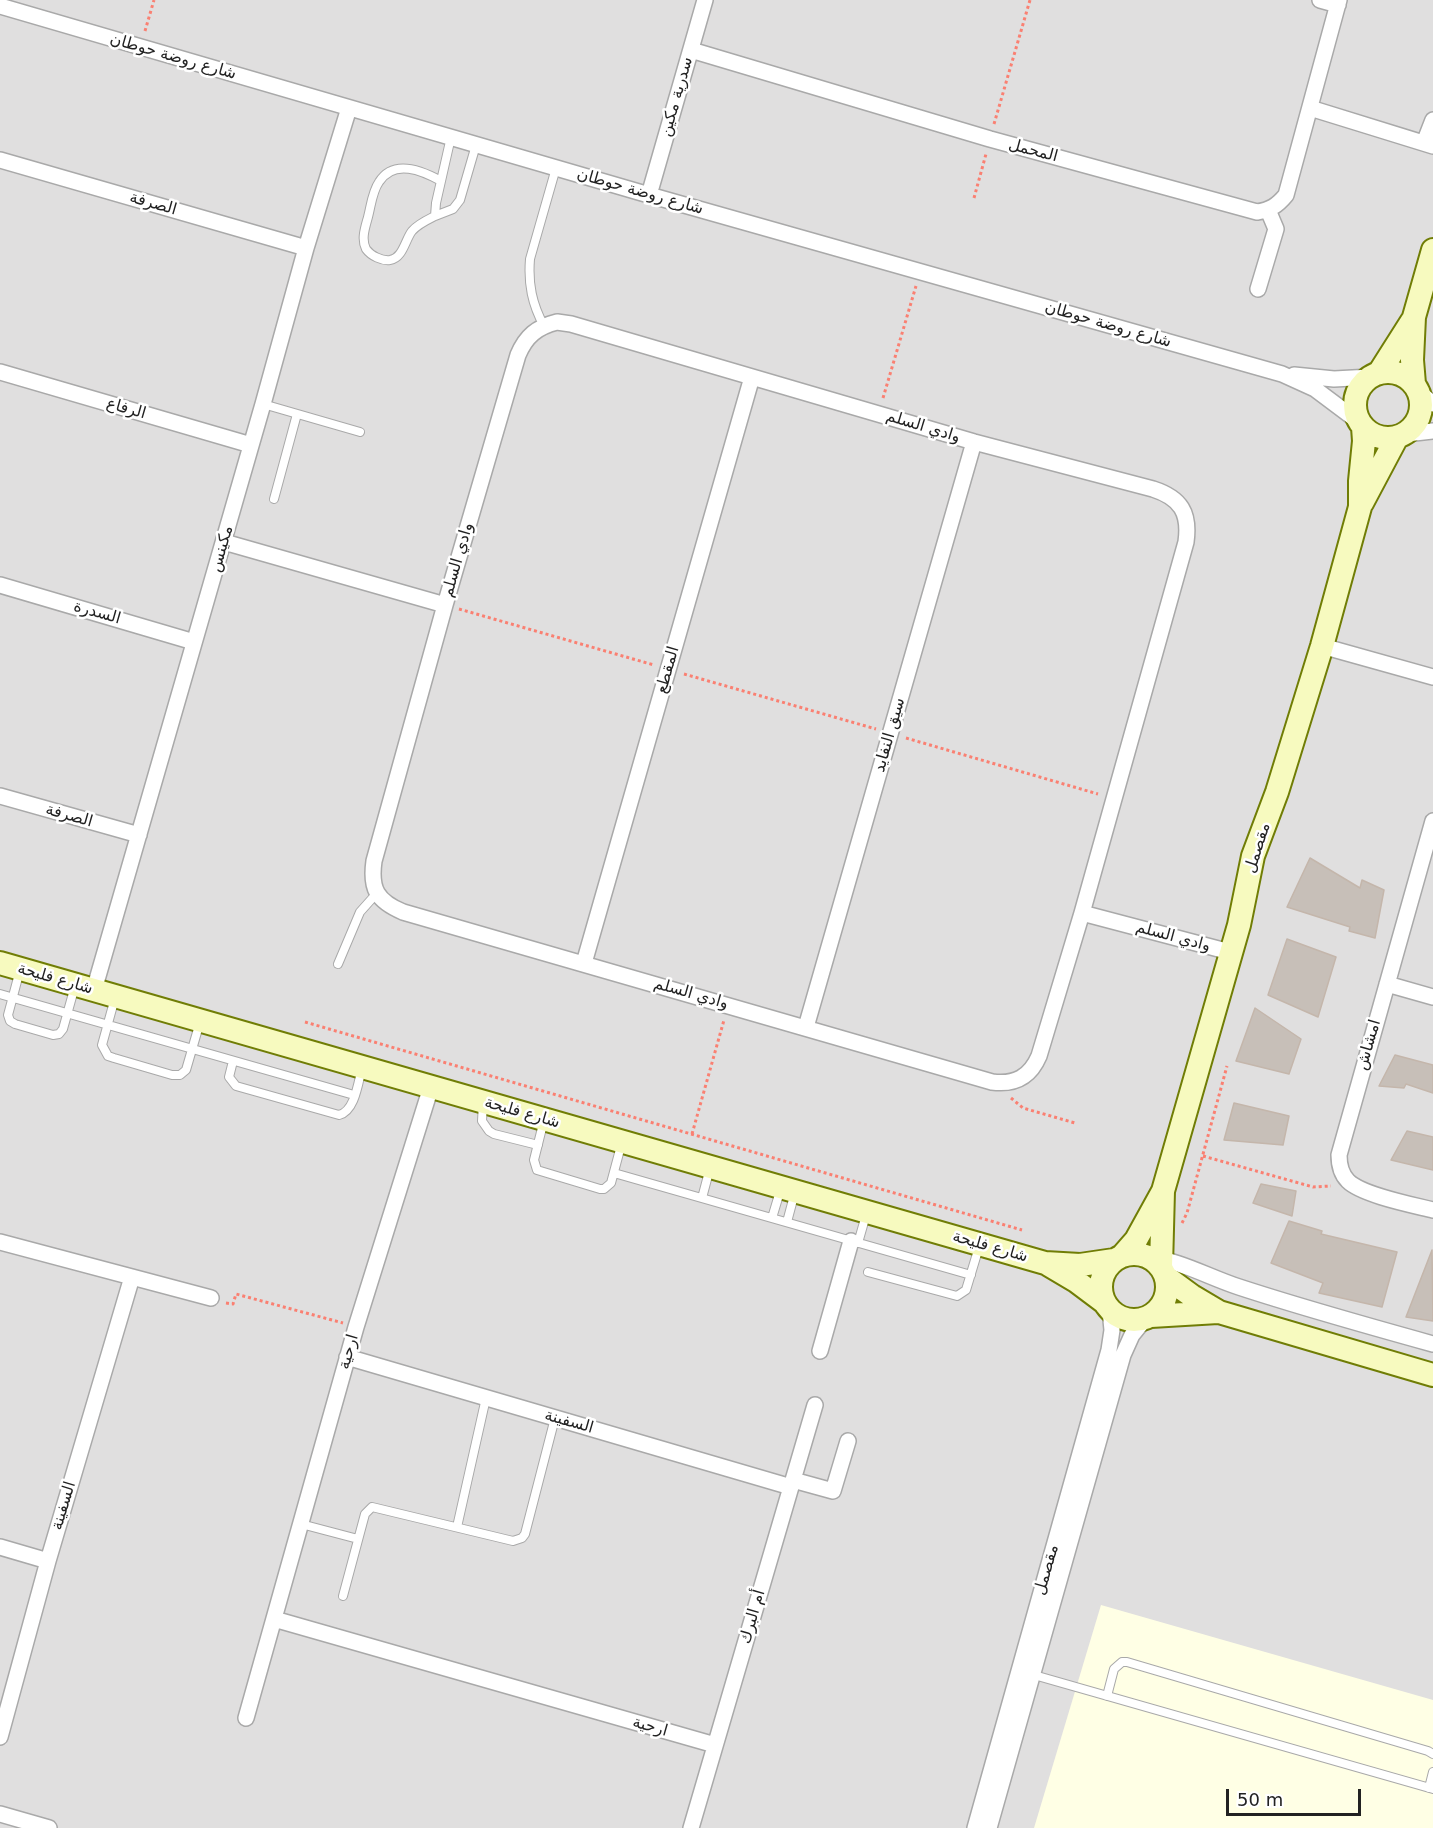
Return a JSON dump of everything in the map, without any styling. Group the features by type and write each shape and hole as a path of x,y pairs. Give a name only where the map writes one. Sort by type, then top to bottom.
{"street":[{"name":"سدرية مكين","path":"649,195 705,0"},
{"path":"1258,288 1276,229 1268,210 1286,195 1338,3 1320,0"},
{"name":"شارع روضة حوطان","path":"0,6 649,195 1282,374 1315,389 1361,424"},
{"name":"المحمل","path":"691,50 990,139 1245,209 1257,212 1268,210"},
{"name":"مكينس","path":"95,990 306,248 349,108"},
{"path":"1310,108 1429,145 1433,120"},
{"name":"الصرفة","path":"0,160 306,248"},
{"path":"1433,250 1414,317 1401,342 1375,375 1363,383 1355,402 1355,412 1361,424 1378,437 1388,439 1433,431"},
{"path":"1402,436 1419,420 1422,411 1422,393 1412,360 1414,317"},
{"name":"وادي السلم","path":"557,322 571,324 974,442 1167,494 1178,502 1185,514 1188,528 1186,542 1082,912 1034,1067 1026,1076 1016,1082 1004,1084 403,912 388,905 377,893 372,877 374,861 445,604 518,355 532,332 544,326 557,322"},
{"name":"الرفاع","path":"0,372 251,446"},
{"path":"1375,375 1398,373 1422,393"},
{"name":"شارع روضة حوطان","path":"1282,374 1334,379 1375,375"},
{"name":"المقطع","path":"584,963 752,377"},
{"name":"مقصمل","path":"1118,1258 1136,1240 1151,1209 1163,1191 1239,925 1253,856 1277,792 1322,646 1360,507 1364,441 1361,424"},
{"name":"مقصمل","path":"1360,507 1402,436"},
{"name":"سيق النفايد","path":"806,1027 974,442"},
{"name":"وادي السلم","path":"224,542 445,604"},
{"name":"السدرة","path":"0,585 195,642"},
{"path":"1322,646 1433,677"},
{"name":"الصرفة","path":"0,796 139,836"},
{"name":"امشاش","path":"1346,1178 1339,1164 1340,1148 1433,821"},
{"name":"وادي السلم","path":"1082,912 1230,952"},
{"name":"شارع فليحة","path":"10,966 1045,1263 1080,1265 1118,1258"},
{"path":"1387,984 1433,998"},
{"name":"ارحية","path":"246,1718 347,1357 430,1087"},
{"path":"1346,1178 1362,1190 1433,1210"},
{"name":"مقصمل","path":"1159,1259 1164,1210 1163,1191"},
{"path":"0,1242 211,1298"},
{"path":"820,1351 855,1242"},
{"path":"1219,1312 1126,1320 1107,1306 1101,1284 1107,1267 1118,1258 1131,1254 1159,1259 1264,1295 1433,1344"},
{"path":"1159,1259 1192,1296 1219,1312 1433,1375"},
{"path":"1148,1317 1164,1303 1168,1286 1159,1259"},
{"name":"شارع فليحة","path":"1045,1263 1076,1281 1107,1306"},
{"name":"السفينة","path":"0,1737 48,1561 132,1277"},
{"name":"مقصمل","path":"975,1828 1109,1350 1112,1330 1107,1306"},
{"name":"مقصمل","path":"989,1828 1123,1354 1132,1335 1148,1317"},
{"name":"السفينة","path":"347,1357 792,1484 832,1491 848,1441"},
{"name":"أم البرك","path":"690,1828 815,1405"},
{"path":"0,1547 48,1561"},
{"name":"ارحية","path":"274,1619 715,1745"},
{"path":"0,1814 49,1828"}],"lane":[{"path":"435,216 451,137"},
{"path":"441,182 426,173 407,167 391,171 380,180 373,195 363,238 367,250 378,259 388,261 395,259 402,251 411,232 423,222 453,209 460,201 476,144"},
{"path":"544,326 532,300 530,266 556,168"},
{"path":"263,404 360,432"},
{"path":"274,499 297,414"},
{"path":"338,964 360,912 377,893"},
{"path":"10,966 12,998 8,1015 10,1021 56,1035 62,1032 67,1013 95,990 108,1025 102,1045 108,1056 176,1076 184,1073 200,1020"},
{"path":"0,994 354,1095"},
{"path":"233,1061 229,1077 236,1086 339,1115 348,1111 362,1067"},
{"path":"484,1101 482,1121 489,1131 538,1145"},
{"path":"545,1119 533,1164 540,1172 600,1189 608,1187 623,1141"},
{"path":"702,1198 710,1166"},
{"path":"614,1173 971,1275"},
{"path":"772,1218 788,1189"},
{"path":"787,1222 788,1189"},
{"path":"855,1242 867,1211"},
{"path":"868,1272 954,1296 964,1293 980,1244"},
{"path":"457,1527 486,1398"},
{"path":"343,1596 365,1514 372,1507 513,1541 522,1538 525,1534 555,1418"},
{"path":"301,1524 358,1539"},
{"path":"1107,1696 1114,1669 1122,1662 1127,1662 1428,1751 1433,1755"},
{"path":"1034,1675 1431,1789 1433,1772"}],"path":[{"path":"141,47 154,0"},
{"path":"974,198 1030,0"},
{"path":"878,414 921,272"},
{"path":"445,604 1114,798"},
{"path":"692,1134 728,1005"},
{"path":"305,1022 1022,1230"},
{"path":"1159,1259 1173,1232 1182,1224 1187,1213 1227,1066"},
{"path":"1004,1084 1014,1102 1023,1108 1075,1124"},
{"path":"1203,1156 1313,1187 1330,1186 1346,1178"},
{"path":"211,1298 233,1304 236,1294 356,1327"}],"shaded area":[{"path":"0,0 1433,0 1433,1828 0,1828"},
{"path":"1101,1605 1433,1700 1433,1828 1034,1828"}],"building":[{"path":"1310,858 1360,888 1362,880 1384,890 1375,938 1349,931 1350,927 1287,907"},
{"path":"1287,939 1336,957 1318,1017 1268,995"},
{"path":"1255,1008 1301,1039 1289,1074 1236,1061"},
{"path":"1395,1055 1433,1065 1433,1093 1406,1084 1404,1088 1379,1086"},
{"path":"1234,1103 1289,1116 1283,1145 1224,1140"},
{"path":"1407,1131 1433,1137 1433,1170 1391,1160"},
{"path":"1261,1184 1296,1191 1292,1216 1253,1203"},
{"path":"1289,1221 1322,1231 1321,1234 1397,1252 1382,1307 1319,1293 1323,1283 1271,1263"},
{"path":"1432,1250 1433,1321 1406,1317"}]}
